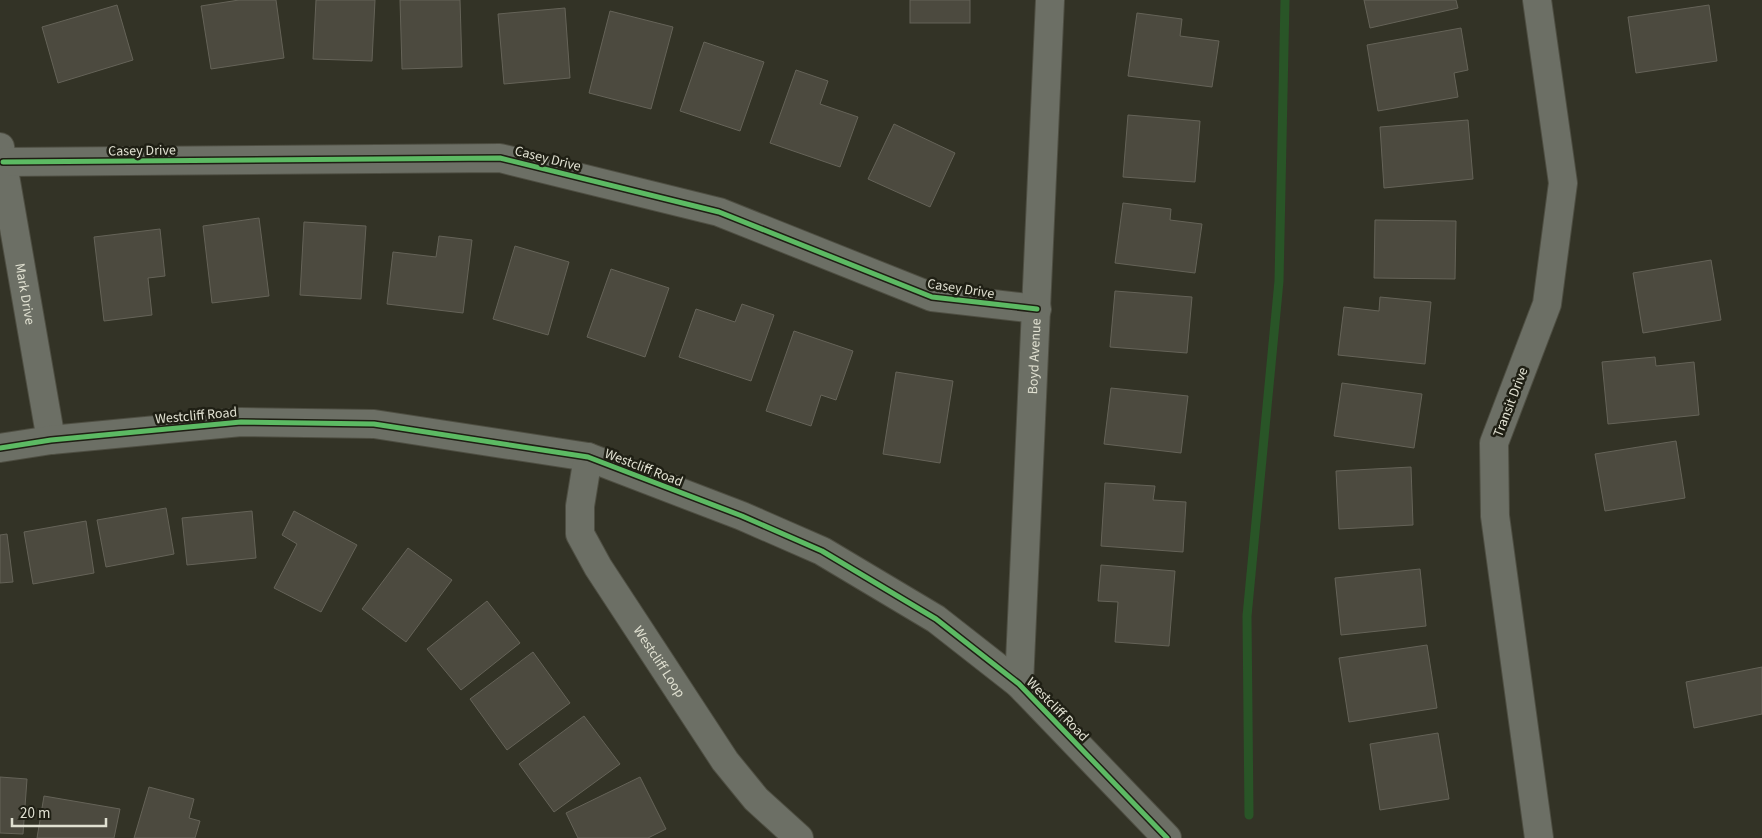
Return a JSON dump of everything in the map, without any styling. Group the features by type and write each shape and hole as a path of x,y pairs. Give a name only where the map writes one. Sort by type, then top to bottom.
{"street":[{"name":"Boyd Avenue","path":"1019,684 1050,0"},
{"name":"Transit Drive","path":"1537,0 1563,183 1547,304 1494,443 1495,516 1539,838"},
{"name":"Casey Drive","path":"2,154 500,158 718,212 932,297 1037,309"},
{"name":"Mark Drive","path":"2,154 51,440"},
{"name":"Westcliff Road","path":"0,448 51,440 241,422 374,424 588,457 742,516 822,551 936,620 1019,684 1167,838"},
{"name":"Westcliff Loop","path":"588,457 580,506 580,534 598,567 725,761 756,799 799,838"}],"building":[{"path":"239,0 276,0 284,58 211,69 201,6"},
{"path":"316,0 375,0 372,61 313,59"},
{"path":"400,0 460,0 462,67 402,69"},
{"path":"910,0 970,0 970,23 910,23"},
{"path":"1364,0 1456,0 1458,8 1370,28"},
{"path":"117,5 133,60 58,83 42,27"},
{"path":"1709,5 1717,61 1636,73 1628,17"},
{"path":"565,8 570,78 504,84 498,14"},
{"path":"610,11 673,27 651,109 589,93"},
{"path":"1137,13 1182,19 1180,36 1219,41 1212,87 1128,76"},
{"path":"1461,28 1468,70 1454,73 1458,97 1378,111 1367,45"},
{"path":"704,42 764,62 740,131 680,111"},
{"path":"796,70 828,81 820,104 858,117 840,167 770,143"},
{"path":"1128,115 1200,121 1195,182 1123,177"},
{"path":"1468,120 1473,179 1384,188 1380,127"},
{"path":"894,124 955,153 930,207 868,179"},
{"path":"1123,203 1171,209 1170,220 1202,224 1195,273 1115,263"},
{"path":"259,218 269,296 212,303 203,226"},
{"path":"1375,220 1456,221 1455,279 1374,278"},
{"path":"304,222 366,226 361,299 300,295"},
{"path":"160,229 165,276 148,278 152,315 104,321 94,237"},
{"path":"439,236 472,240 463,313 387,304 393,252 436,257"},
{"path":"515,246 569,262 548,335 493,319"},
{"path":"1711,260 1721,320 1643,333 1633,273"},
{"path":"611,269 669,288 645,357 587,337"},
{"path":"1115,291 1192,297 1187,353 1110,347"},
{"path":"1380,297 1431,302 1425,364 1338,355 1344,307 1379,311"},
{"path":"742,304 774,315 751,381 679,357 696,309 735,322"},
{"path":"794,331 853,351 836,400 821,395 811,426 766,411"},
{"path":"1655,357 1656,366 1694,362 1699,415 1608,424 1602,362"},
{"path":"896,372 953,381 940,463 883,454"},
{"path":"1342,383 1422,394 1414,448 1334,436"},
{"path":"1111,388 1188,396 1181,453 1104,444"},
{"path":"1676,441 1685,498 1605,511 1595,454"},
{"path":"1411,467 1413,525 1339,529 1336,471"},
{"path":"1105,483 1155,486 1153,500 1186,502 1183,552 1101,546"},
{"path":"166,508 174,554 106,567 97,520"},
{"path":"252,511 256,558 187,565 182,518"},
{"path":"294,511 357,545 321,612 274,588 297,544 282,535"},
{"path":"86,521 94,573 33,584 24,532"},
{"path":"7,534 13,582 0,583 0,535"},
{"path":"408,548 452,580 406,642 362,609"},
{"path":"1101,565 1175,571 1169,646 1115,642 1118,602 1098,601"},
{"path":"1420,569 1426,626 1341,635 1335,578"},
{"path":"487,601 520,643 461,690 427,649"},
{"path":"1427,645 1437,708 1349,722 1339,658"},
{"path":"533,652 570,703 507,750 470,699"},
{"path":"1762,667 1762,714 1694,728 1686,682"},
{"path":"584,716 620,764 554,812 519,764"},
{"path":"1438,733 1449,799 1380,810 1370,744"},
{"path":"0,777 27,779 23,834 0,833"},
{"path":"640,777 666,829 648,838 578,838 566,813"},
{"path":"149,787 194,799 189,818 200,821 195,838 134,838"},
{"path":"44,796 120,809 114,838 37,838"}],"waterway":[{"path":"1249,815 1247,616 1279,281 1285,0"}],"cycle path":[{"path":"3,162 500,158 719,212 932,297 1037,309"},
{"path":"0,448 51,440 241,422 374,424 588,457 742,516 822,551 936,619 1019,684 1167,838"}]}
